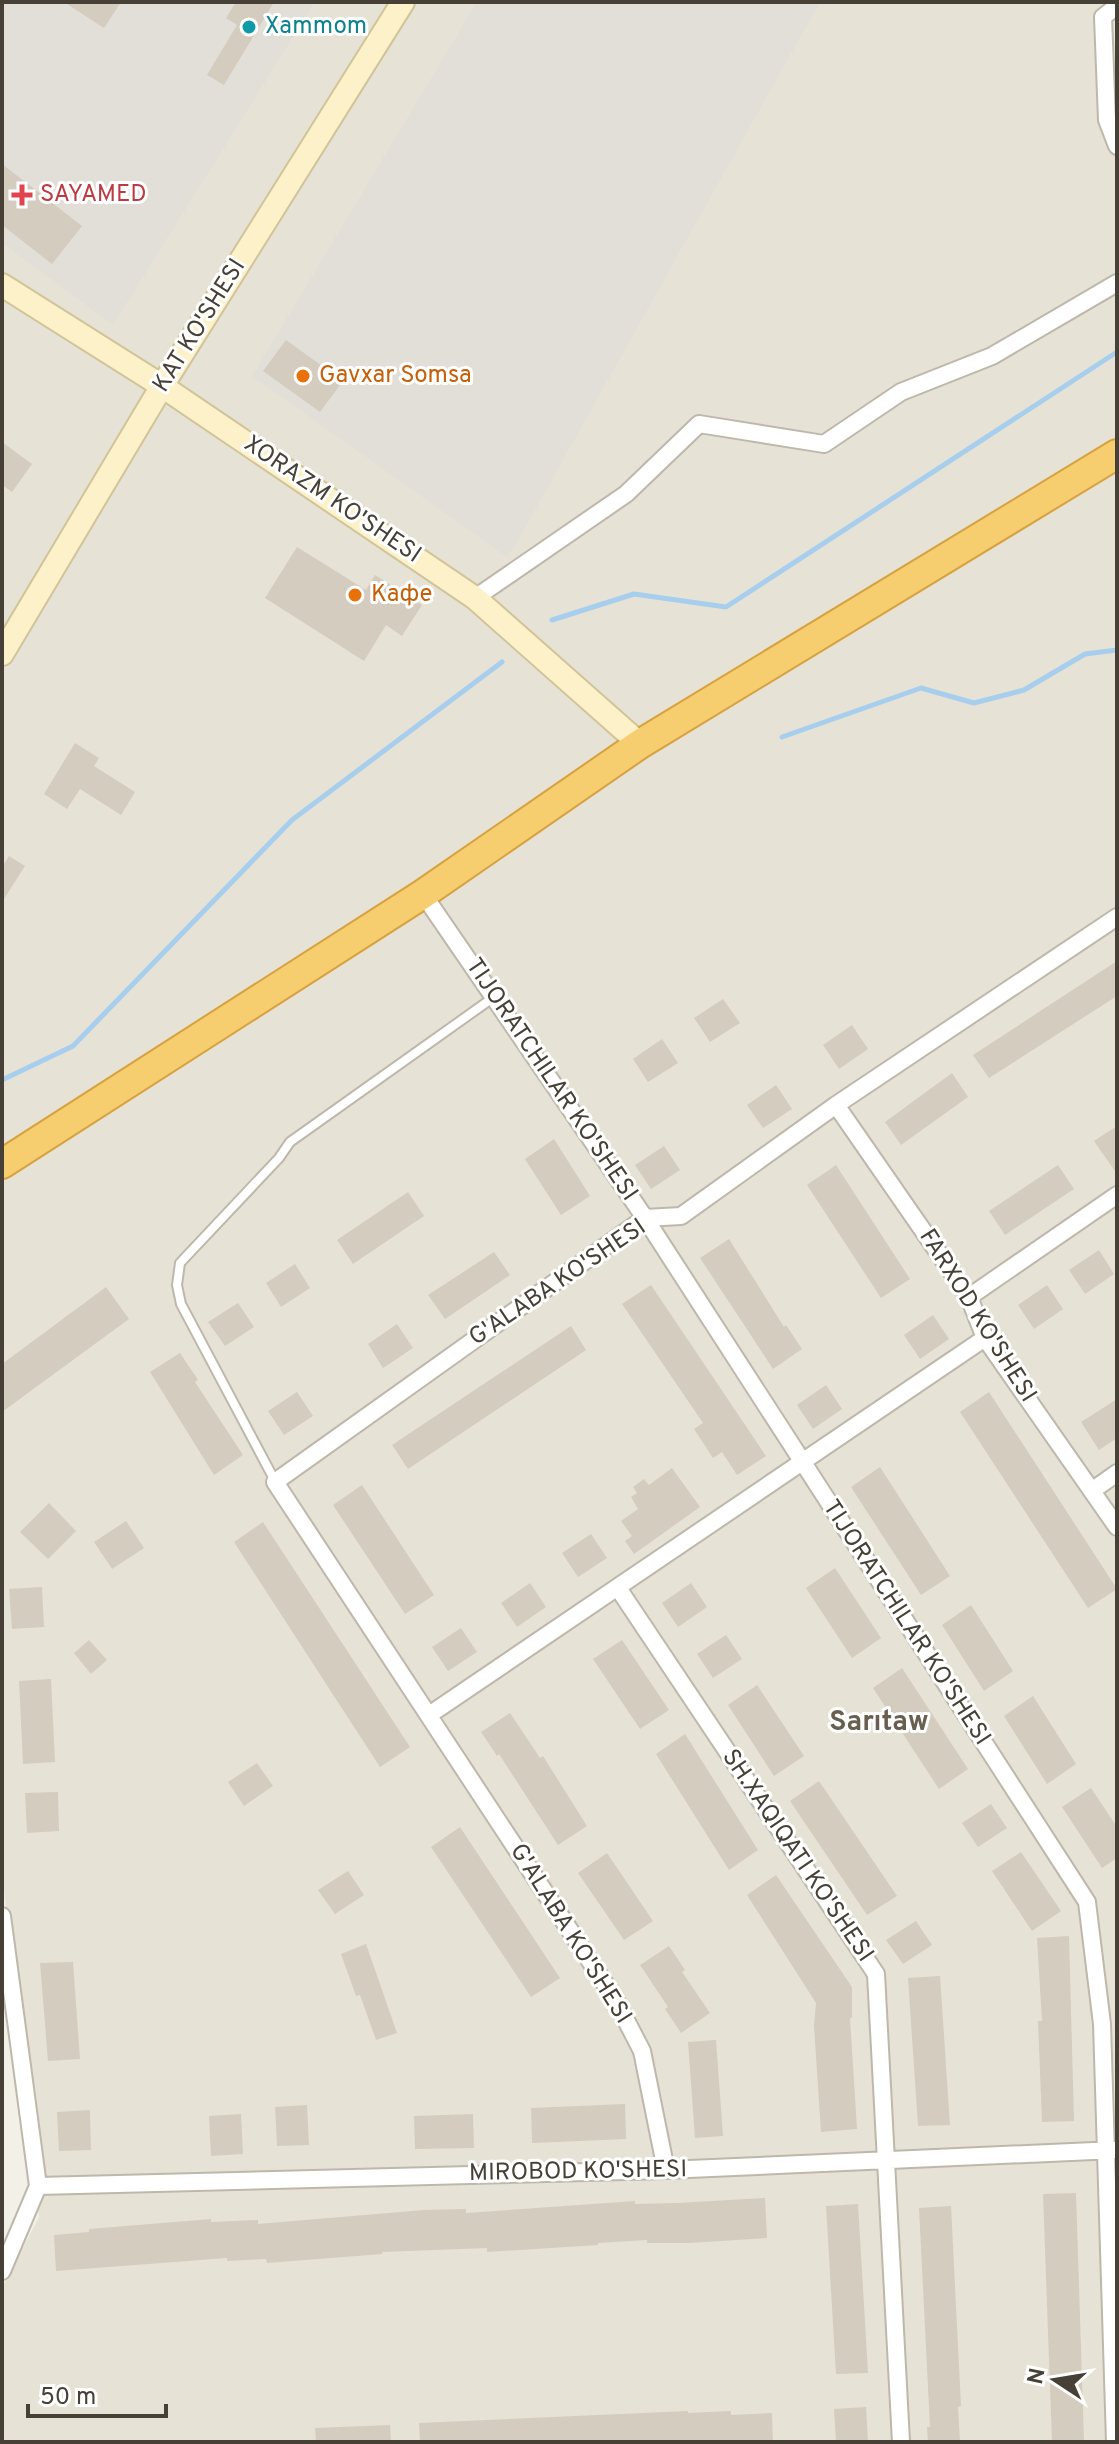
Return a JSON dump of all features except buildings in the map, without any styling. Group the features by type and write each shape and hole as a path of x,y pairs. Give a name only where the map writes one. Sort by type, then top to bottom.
{"highway":[{"path":"2,1164 423,894 640,744 1117,454"}],"street":[{"name":"KAT KO'SHESI","path":"2,654 162,386 403,2"},
{"path":"1117,6 1103,17 1107,120 1117,146"},
{"path":"475,598 626,494 699,424 824,444 901,392 992,356 1117,283"},
{"name":"XORAZM KO'SHESI","path":"2,285 162,386 475,598 640,744"},
{"name":"TIJORATCHILAR KO'SHESI","path":"423,894 645,1218 1087,1902 1102,2024 1112,2151 1115,2442"},
{"name":"G'ALABA KO'SHESI","path":"666,2170 642,2051 615,1999 275,1482 645,1218 681,1216 836,1105 1117,917"},
{"name":"FARXOD KO'SHESI","path":"836,1105 969,1297 985,1338 1117,1527"},
{"path":"969,1297 1117,1195"},
{"path":"429,1715 985,1338"},
{"path":"1093,1490 1117,1473"},
{"name":"SH.XAQIQATI KO'SHESI","path":"618,1588 876,1974 901,2442"},
{"path":"2,1916 38,2186 2,2271"},
{"name":"MIROBOD KO'SHESI","path":"38,2186 666,2170 1112,2151"}],"lane":[{"path":"275,1482 181,1304 177,1285 180,1263 279,1158 290,1142 494,997"}],"shaded area":[{"path":"2,2 1117,2 1117,2442 2,2442 2,2288 39,2217 2,1870"},
{"path":"2,2 315,2 113,325 2,243"},
{"path":"477,2 820,2 508,558 252,376"}],"waterway":[{"path":"552,620 634,594 726,607 1117,352"},
{"path":"782,737 921,688 974,703 1024,690 1085,654 1117,650"},
{"path":"2,1080 73,1046 292,820 502,662"}],"place":[{"name":"Xammom","path":"249,27"},
{"name":"SAYAMED","path":"22,195"},
{"name":"Gavxar Somsa","path":"303,376"},
{"name":"Кафе","path":"355,595"}],"district":[{"name":"Sarıtaw","path":"879,1723"}]}
